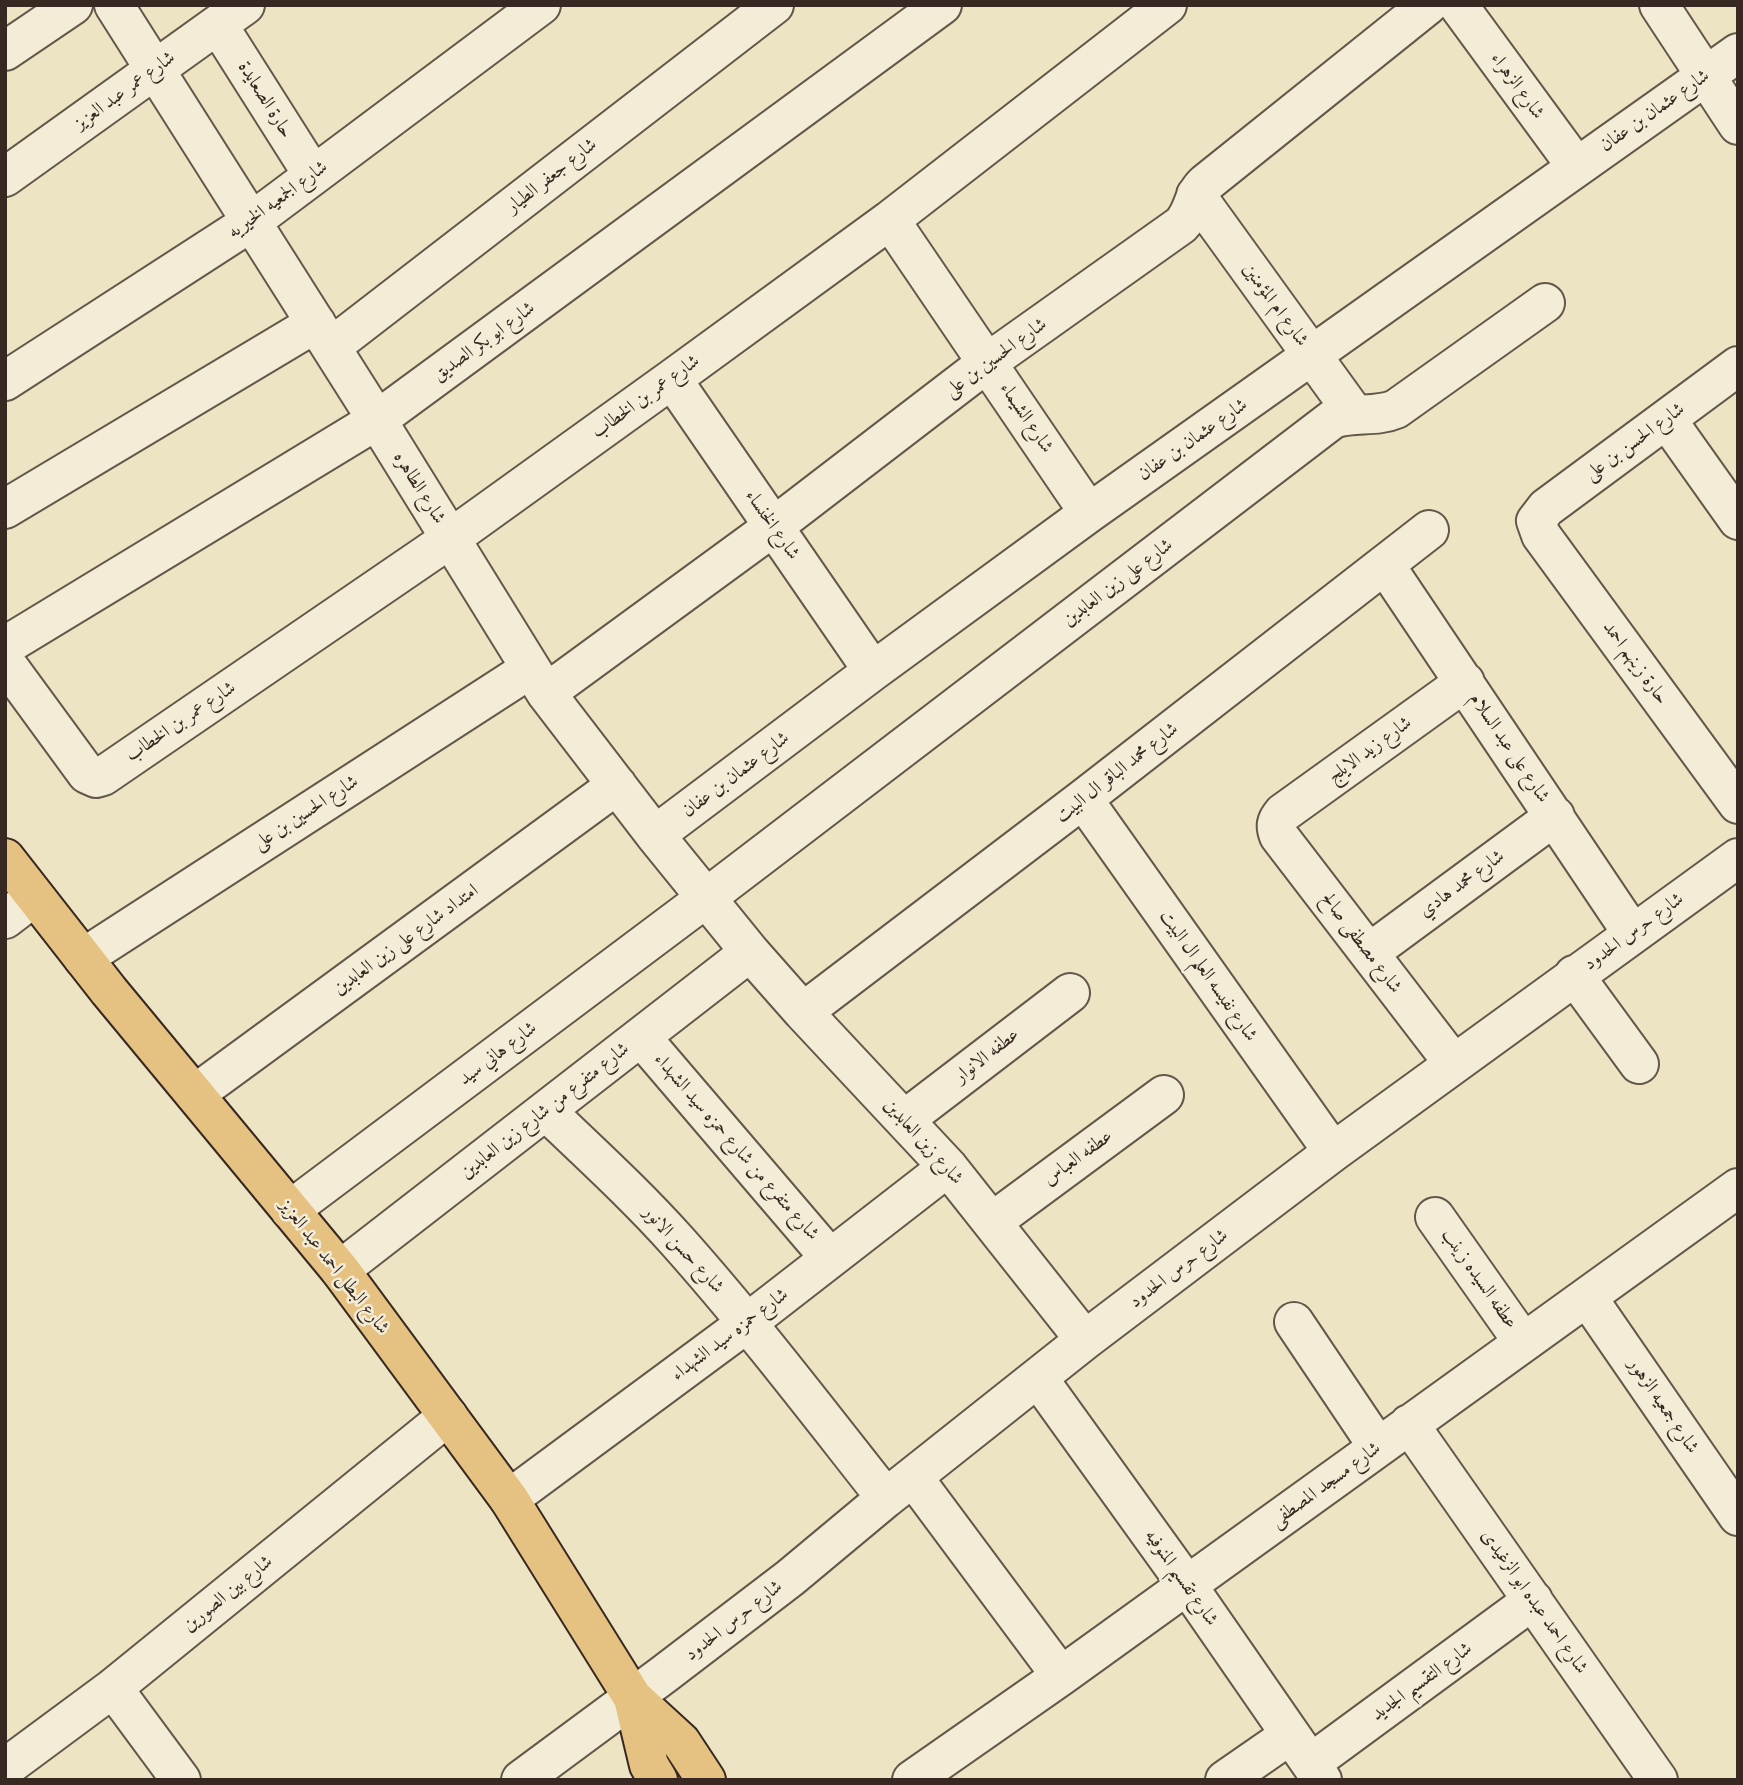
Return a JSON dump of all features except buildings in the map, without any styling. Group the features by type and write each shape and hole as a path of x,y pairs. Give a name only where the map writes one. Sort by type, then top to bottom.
{"main road":[{"name":"شارع البطل احمد عبد العزيز","path":"5,858 20,908 83,958 340,1270 509,1499 633,1698 681,1742 706,1780"},
{"name":"شارع البطل احمد عبد العزيز","path":"633,1698 649,1765 658,1780"}],"street":[{"path":"5,51 73,5"},
{"name":"شارع الطاهره","path":"114,5 377,420 538,681 655,835 750,952"},
{"name":"شارع الجمعيه الخيريه","path":"5,381 251,222 541,5"},
{"name":"شارع جعفر الطيار","path":"5,509 323,335 774,5"},
{"name":"شارع ابو بكر الصديق","path":"5,646 377,420 942,5"},
{"name":"شارع عمر بن الخطاب","path":"5,662 87,774 96,778 111,770 451,538 672,379 890,220 1167,5"},
{"name":"شارع الحسين بن على","path":"83,958 538,681 773,527 988,362 1181,225 1191,213 1196,195 1206,183 1427,5"},
{"name":"شارع الزهراء","path":"1458,5 1576,166"},
{"path":"1659,5 1738,125"},
{"name":"شارع عمر عبد العزيز","path":"5,177 231,15"},
{"name":"حارة الصعايدة","path":"231,15 313,176"},
{"name":"شارع عثمان بن عفان","path":"655,835 1089,513 1738,53"},
{"name":"شارع ام المؤمنين","path":"1196,195 1355,415"},
{"name":"شارع الشيماء","path":"890,220 1089,513"},
{"name":"شارع على زين العابدين","path":"706,898 1333,419 1344,415 1383,415 1396,409 1545,303"},
{"name":"شارع الحسن بن على","path":"1536,521 1546,508 1738,366"},
{"name":"شارع الخنساء","path":"672,379 873,671"},
{"path":"1667,420 1738,520"},
{"name":"حارة زينهم احمد","path":"1536,521 1541,535 1738,804"},
{"name":"شارع محمد الباقر ال البيت","path":"803,1012 1429,530"},
{"name":"شارع على عبد السلام","path":"1385,565 1632,933"},
{"name":"شارع زيد الايلج","path":"1277,820 1465,682"},
{"name":"امتداد شارع على زين العابدين","path":"195,1094 617,785"},
{"name":"شارع نفيسه العلم ال البيت","path":"1083,799 1333,1152"},
{"name":"شارع محمد هادي","path":"1369,953 1555,816"},
{"name":"شارع مصطفى صالح","path":"1277,820 1279,836 1454,1064"},
{"name":"شارع حرس الحدود","path":"521,1780 790,1578 1085,1340 1333,1152 1738,858"},
{"name":"شارع هاني سيد","path":"290,1210 706,898"},
{"name":"شارع زين العابدين","path":"750,952 948,1167 1085,1340"},
{"name":"شارع متفرع من شارع زين العابدين","path":"340,1270 750,952"},
{"path":"1574,975 1639,1064"},
{"name":"عطفه الانوار","path":"904,1120 1070,993"},
{"name":"شارع متفرع من شارع حمزه سيد الشهداء","path":"641,1037 830,1258"},
{"name":"عطفه العباس","path":"992,1222 1164,1095"},
{"name":"شارع حسن الانور","path":"546,1111 669,1232 747,1322 899,1488 1062,1676"},
{"name":"شارع حمزه سيد الشهداء","path":"509,1499 747,1322 948,1167"},
{"name":"شارع مسجد المصطفى","path":"912,1780 1062,1676 1738,1188"},
{"name":"عطفه السيده زينب","path":"1435,1217 1523,1342"},
{"name":"شارع جمعيه الزهور","path":"1587,1297 1738,1516"},
{"path":"1294,1322 1378,1447"},
{"name":"شارع تقسيم المنوفيه","path":"1038,1378 1308,1759"},
{"name":"شارع بين الصورين","path":"5,1768 113,1688 448,1416"},
{"name":"شارع احمد عبده ابو الزغيدى","path":"1409,1424 1658,1780"},
{"name":"شارع التقسيم الجديد","path":"1224,1780 1308,1759 1533,1600"},
{"path":"113,1688 181,1780"}]}
